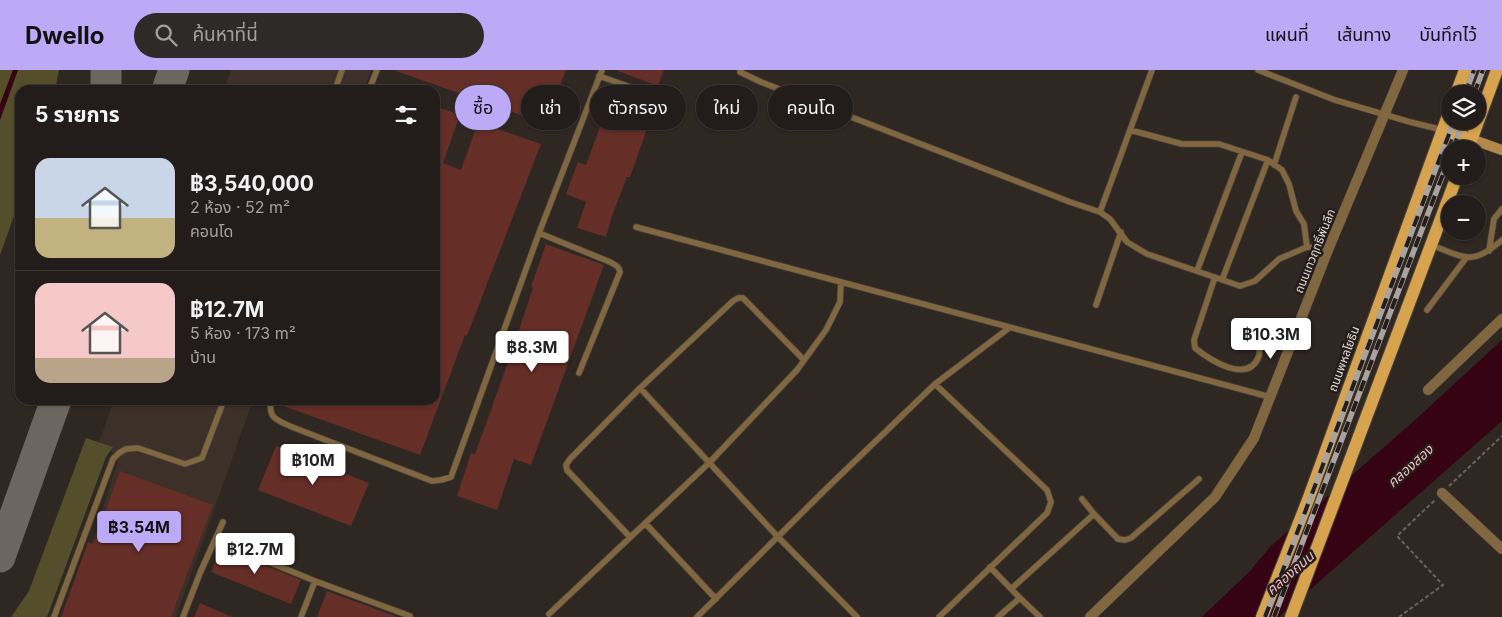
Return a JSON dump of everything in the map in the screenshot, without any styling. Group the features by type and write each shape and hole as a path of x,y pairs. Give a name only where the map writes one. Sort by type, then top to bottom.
{"main road":[{"path":"1459,85 1465,70"},
{"path":"1471,140 1497,70"},
{"path":"1442,130 1462,140"},
{"name":"ถนนพหลโยธิน","path":"1262,617 1308,500 1442,130"},
{"path":"1291,617 1454,185"}],"street":[{"name":"ถนนเทวฤทธิ์พันลึก","path":"1090,617 1215,497 1254,438 1328,250 1403,70"},
{"path":"1486,147 1502,150"},
{"path":"1428,390 1502,319"},
{"path":"1442,493 1502,549"}],"lane":[{"path":"337,85 342,70"},
{"path":"371,85 377,70"},
{"path":"1100,212 1152,70"},
{"path":"1258,70 1335,100 1441,130"},
{"path":"739,71 788,92 1100,212 1110,218 1127,242 1147,254 1240,286 1256,281 1279,259 1307,247 1328,250"},
{"path":"270,405 269,410 274,419 292,427 432,481 451,477 539,233 600,73 628,85"},
{"path":"1274,165 1296,98"},
{"path":"1130,130 1182,144 1219,144 1268,160 1282,170 1290,184 1296,211 1304,224 1307,247"},
{"path":"1197,271 1242,152"},
{"path":"1222,280 1268,160"},
{"path":"1489,251 1494,219 1502,209"},
{"path":"636,227 1009,328 1270,396"},
{"path":"1096,305 1121,232"},
{"path":"539,233 610,262 620,269 579,373"},
{"path":"1432,245 1466,258 1477,257 1489,251 1502,240"},
{"path":"1428,310 1466,258"},
{"path":"1215,277 1194,340 1195,348 1204,356 1227,367 1241,370 1251,367 1258,356 1260,344 1254,336"},
{"path":"549,614 710,462 797,370 826,330 840,302 841,282"},
{"path":"630,537 567,470 566,465 640,388 738,298 743,298 804,360"},
{"path":"697,617 935,384 1009,328"},
{"path":"935,384 1047,490 1051,502 1047,513 939,617"},
{"path":"640,388 778,537 857,617"},
{"path":"54,617 113,459 126,449 138,448 186,464 202,458 222,405"},
{"path":"1082,499 1118,539 1125,540 1131,538 1199,479"},
{"path":"1011,589 1094,514"},
{"path":"183,617 223,522"},
{"path":"645,523 716,599"},
{"path":"237,549 315,581 410,616"},
{"path":"990,567 1040,617"},
{"path":"301,617 315,581"},
{"path":"998,617 1020,598"}],"path":[{"path":"1399,617 1443,586 1396,536 1502,436"}],"shaded area":[{"path":"0,70 59,70 56,85 15,85 15,213 0,255"},
{"path":"231,70 371,70 366,85 226,85"},
{"path":"112,405 251,405 176,617 68,617 119,458 99,442"},
{"path":"86,438 113,447 106,457 47,617 11,617 29,591"}],"water":[{"path":"13,70 18,70 0,120 0,104"},
{"path":"1502,340 1502,421 1279,617 1202,617 1250,571 1270,547 1414,421"}],"building":[{"path":"566,70 560,85 521,85 521,115 511,112 511,85 455,85 455,92 396,71"},
{"path":"618,70 664,70 658,85"},
{"path":"440,108 455,113 455,129 443,163 461,170 475,130 501,130 541,144 467,336 465,335 440,402"},
{"path":"599,130 647,130 630,177 627,177 612,216 606,237 577,228 586,202 566,194 578,162 586,165"},
{"path":"546,244 604,265 531,465 514,459 497,510 457,496 471,453 475,454 511,354"},
{"path":"281,405 439,405 420,455"},
{"path":"276,446 369,483 351,526 258,490"},
{"path":"120,471 213,505 171,617 61,617 88,542 93,544"},
{"path":"222,545 232,549 235,553 301,580 291,604 211,572"},
{"path":"327,591 395,616 395,617 317,617"},
{"path":"200,603 232,617 194,617"}],"taxiway":[{"path":"106,70 106,85"},
{"path":"169,85 174,70"},
{"path":"0,557 54,405"}],"railway":[{"path":"1468,85 1474,70"},
{"path":"1477,85 1483,70"},
{"path":"1265,617 1451,130"},
{"path":"1456,140 1460,130"},
{"path":"1274,617 1441,180"}],"water label":[{"name":"คลองสอง","path":"1410,466"},
{"name":"คลองถนน","path":"1290,573"}]}
